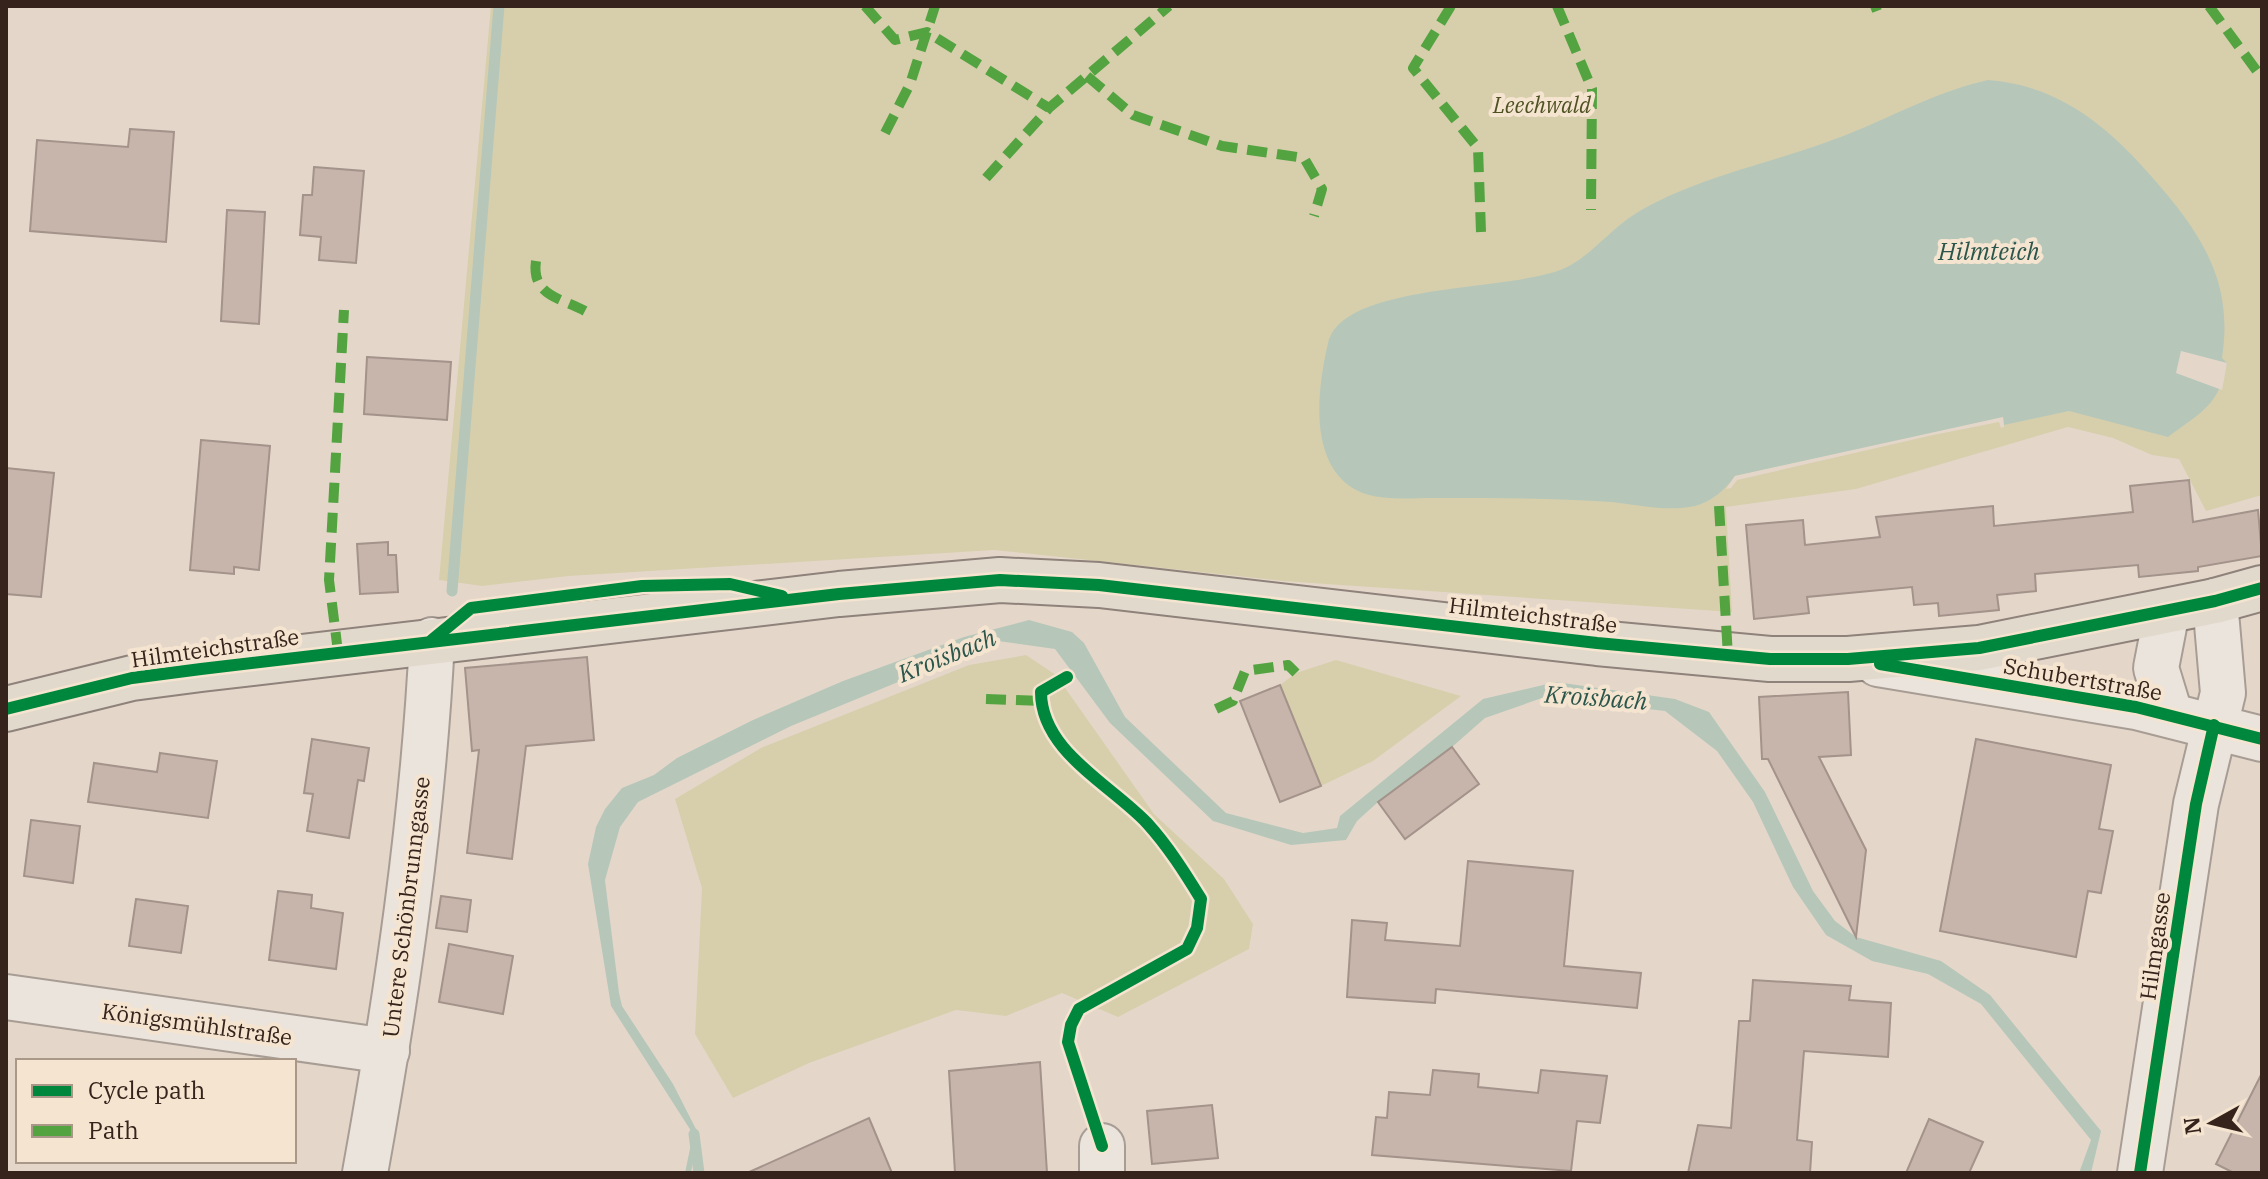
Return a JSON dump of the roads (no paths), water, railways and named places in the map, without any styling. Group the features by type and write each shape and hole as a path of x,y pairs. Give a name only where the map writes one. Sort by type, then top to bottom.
{"main road":[{"name":"Hilmteichstraße","path":"6,709 132,678 432,640 471,608 642,586 730,584 795,599 955,583 1042,581 1698,654 1848,659 1979,648 2215,601 2262,588"}],"street":[{"path":"2214,725 2223,693 2215,601"},
{"path":"2167,611 2156,668 2170,714"},
{"name":"Untere Schönbrunngasse","path":"365,1173 387,1051 426,748 432,640"},
{"name":"Schubertstraße","path":"1848,659 2170,714 2262,739"},
{"name":"Hilmgasse","path":"2140,1173 2196,804 2214,725"},
{"name":"Königsmühlstraße","path":"6,997 387,1051"}],"water":[{"name":"Hilmteich","path":"1988,80 2037,90 2059,99 2099,125 2135,158 2170,198 2210,260 2223,305 2222,358 2227,363 2224,378 2207,407 2168,437 2069,411 2004,425 2003,418 1735,476 1723,490 1707,501 1695,506 1674,508 1567,500 1380,497 1360,492 1337,474 1322,440 1321,380 1328,343 1341,323 1365,308 1436,291 1513,281 1569,266 1635,214 1680,191 1827,142 1946,92"},
{"name":"Kroisbach","path":"1029,620 1072,632 1084,643 1125,717 1226,813 1303,833 1337,828 1340,816 1483,699 1556,682 1675,699 1709,712 1765,792 1813,891 1835,921 1856,937 1941,961 1990,995 2101,1131 2091,1173 2079,1173 2091,1140 1981,1004 1928,974 1872,961 1826,935 1793,887 1753,802 1717,751 1665,711 1545,697 1485,718 1452,747 1378,802 1357,821 1346,840 1291,845 1213,821 1110,723 1055,649 998,641 791,726 638,802 620,827 605,880 619,993 622,1006 673,1084 698,1133 691,1173 685,1173 693,1134 611,1006 588,864 596,827 605,809 622,788 654,775 677,758 753,720 843,681 964,637"}],"waterway":[{"path":"452,591 499,6"},
{"path":"694,1134 699,1173"}],"park label":[{"name":"Leechwald","path":"1542,105"}]}
